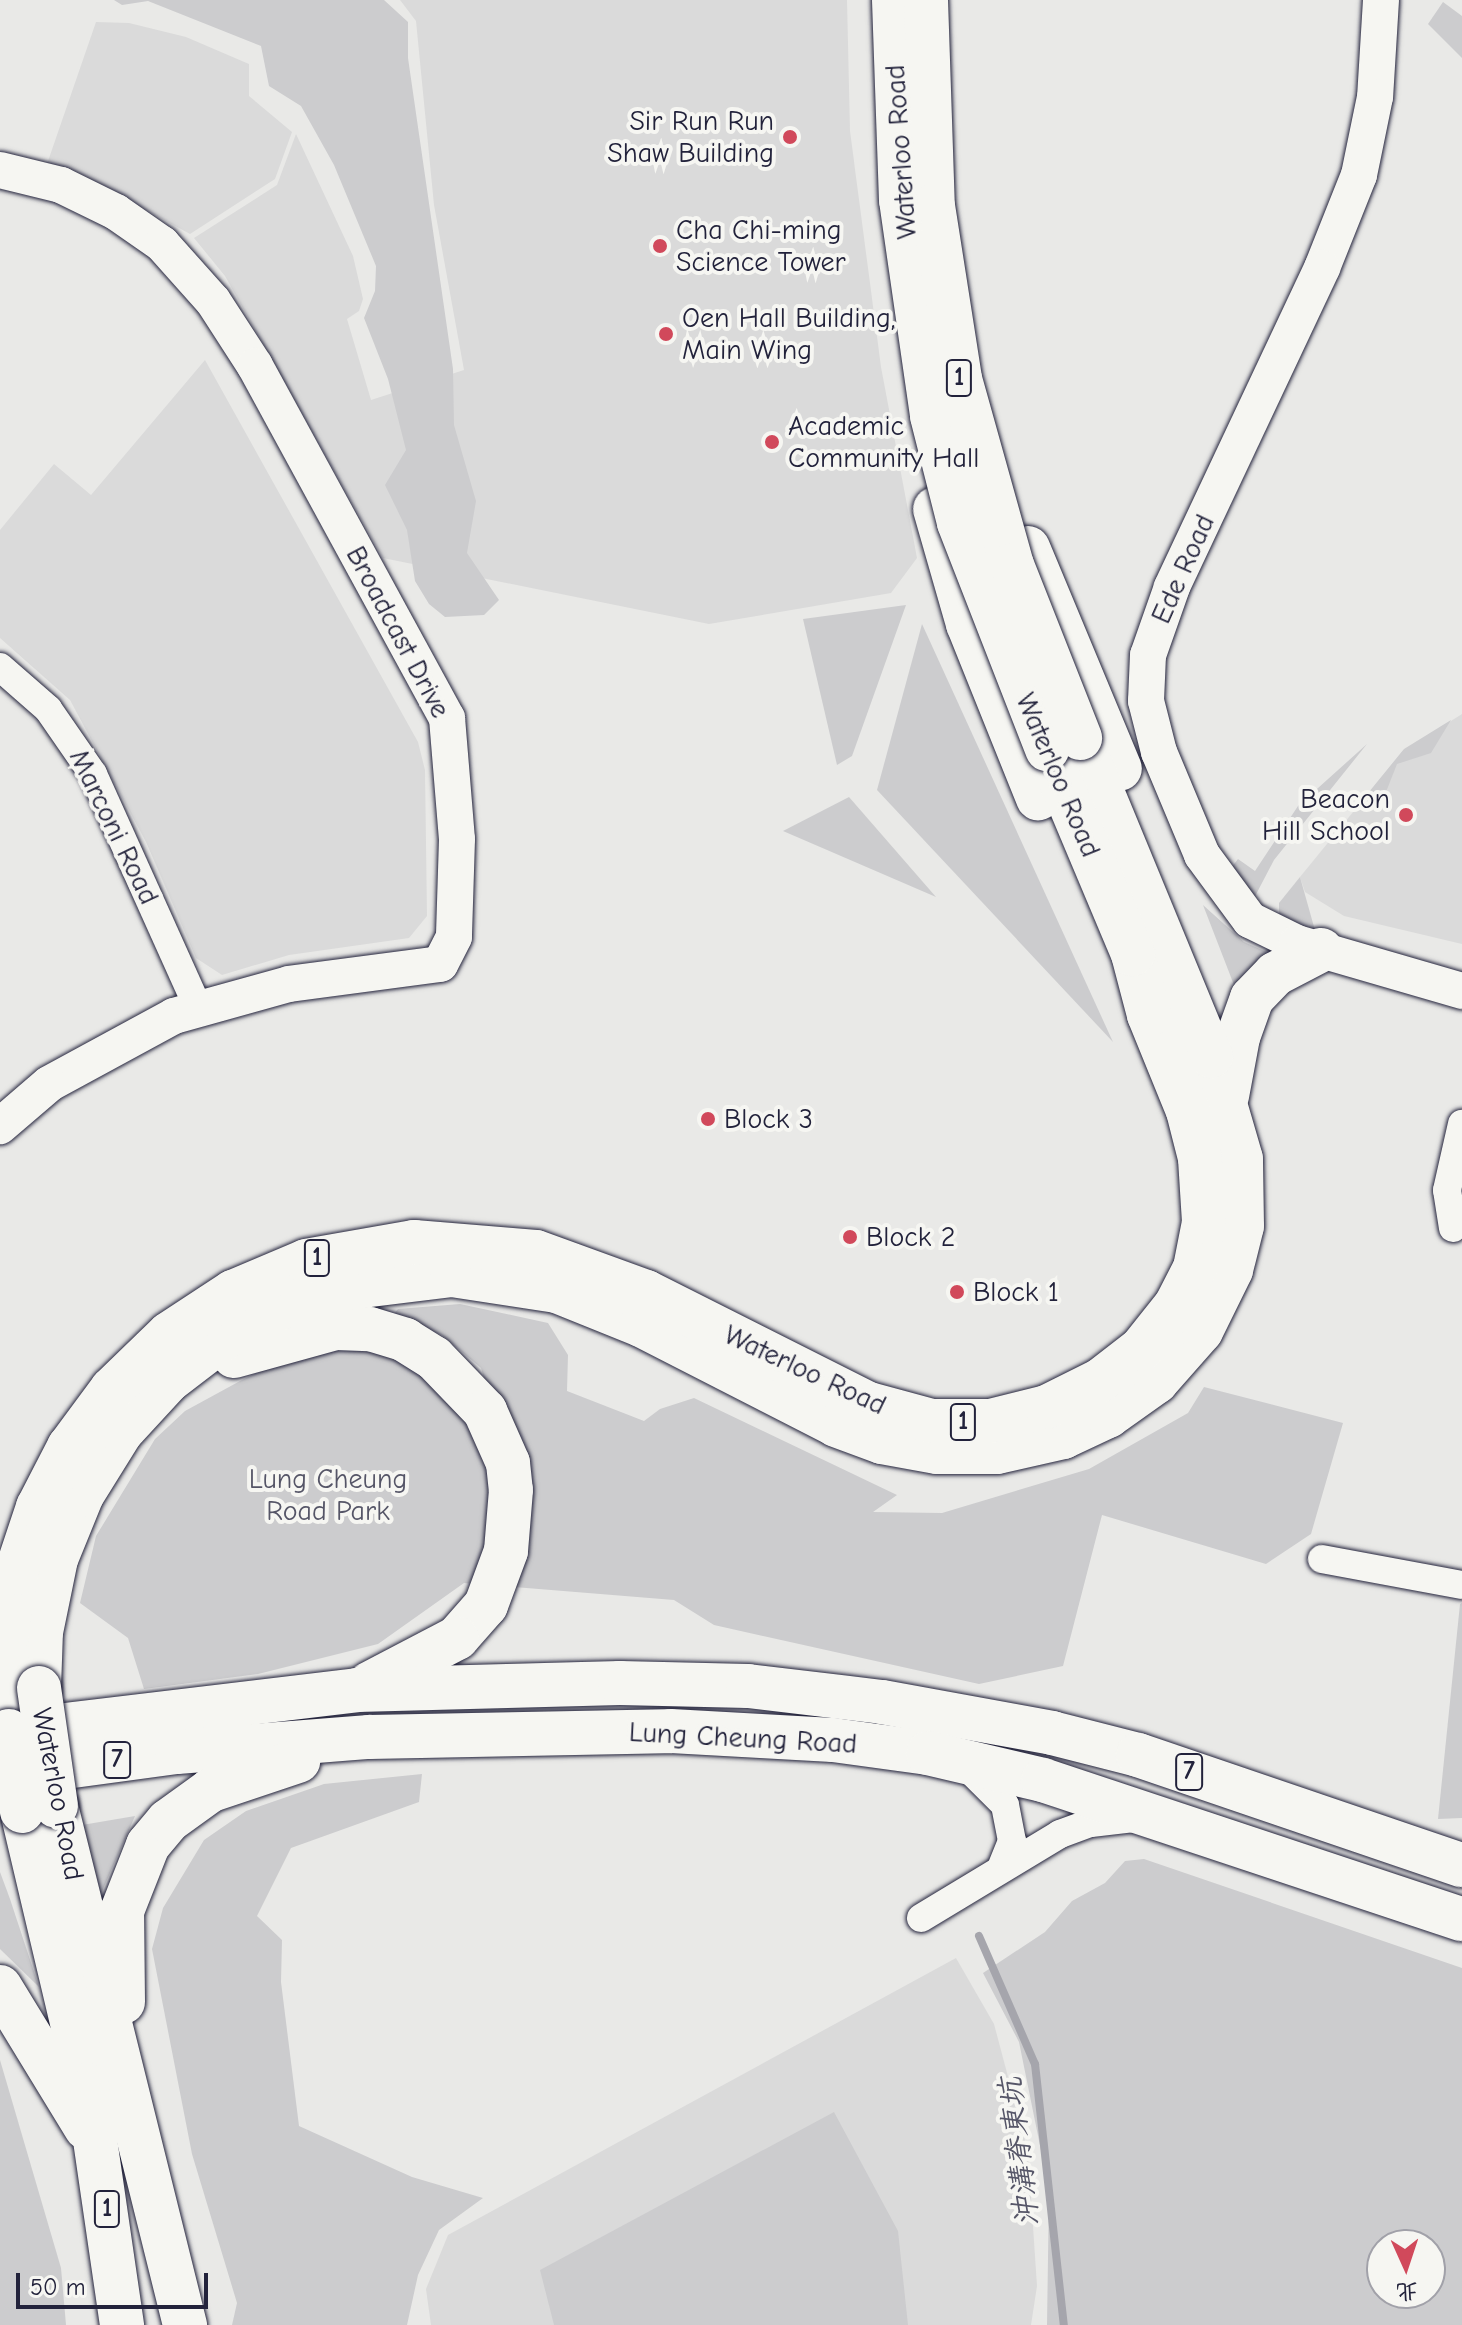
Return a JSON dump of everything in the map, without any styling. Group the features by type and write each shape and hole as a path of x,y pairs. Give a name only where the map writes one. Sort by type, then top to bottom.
{"highway":[{"name":"Waterloo Road","path":"71,1943 3,1723 24,1640 82,1495 121,1432 168,1381 223,1339 308,1297 402,1277 476,1277 543,1288 609,1310 836,1425 882,1442 955,1453 1041,1443 1090,1426 1140,1394 1180,1358 1216,1305 1236,1256 1244,1213 1241,1159 1227,1098 1211,1056 959,523 932,416 900,188 894,0"},
{"name":"Waterloo Road","path":"26,1797 40,1711 24,1640 16,1573 38,1507 56,1468 105,1397 150,1350 211,1305 255,1281 332,1254 437,1242 516,1248 567,1260 646,1292 849,1396 922,1419 964,1422 1013,1416 1101,1380 1141,1349 1170,1313 1195,1268 1204,1230 1196,1135 1149,1015 1133,954 1063,744 960,379 933,206 926,0"},
{"path":"999,479 1204,979 1211,1056"},
{"path":"935,509 968,624 1106,966 1149,1015"},
{"path":"1227,1098 1238,1037 1252,998 1275,974 1321,950"},
{"path":"168,1381 308,1333 370,1329 434,1358 485,1411 508,1463 511,1490 499,1578 486,1605 457,1638 357,1690"},
{"name":"Lung Cheung Road","path":"3,1723 357,1690 664,1683 882,1702 1052,1733 1138,1755 1462,1865"},
{"name":"Lung Cheung Road","path":"26,1797 177,1752 369,1737 517,1731 759,1733 958,1759 1173,1819 1462,1919"},
{"path":"120,2069 122,1911 148,1845 168,1821 211,1790 369,1737"},
{"name":"1","path":"71,1943 120,2069 185,2325"},
{"name":"1","path":"71,1943 122,2325"},
{"path":"0,1987 95,2139"}],"street":[{"name":"Ede Road","path":"1381,0 1370,135 1346,212 1172,587 1145,680 1159,752 1217,881 1238,909 1265,931 1462,991"},
{"name":"Broadcast Drive","path":"0,170 61,185 116,212 162,244 204,288 255,366 447,718 457,839 454,937 447,957 431,969 312,980 198,1008 49,1084 0,1126"},
{"name":"Marconi Road","path":"0,667 48,709 93,774 198,1008"},
{"path":"1453,1228 1447,1190 1462,1124"},
{"path":"1322,1559 1462,1585"},
{"path":"958,1759 988,1782 1005,1805 1012,1841 1002,1866"},
{"path":"921,1918 1002,1866 1091,1823 1173,1819"}],"shaded area":[{"path":"400,0 847,0 850,131 881,367 917,558 891,593 709,624 383,558 225,276 194,238 277,185 296,134 353,256 363,299 359,311 347,319 371,400 464,370 434,205 416,21"},
{"path":"96,22 129,23 186,37 249,64 249,96 292,132 275,179 190,234 90,179 47,164"},
{"path":"205,360 418,742 425,770 427,916 409,938 289,955 222,975 196,958 146,842 70,700 0,638 0,530 54,464 91,495"},
{"name":"Beacon Hill School","path":"1462,714 1462,944 1344,916 1305,892 1300,877 1402,752"},
{"path":"956,1958 994,2024 1028,2152 1037,2286 1031,2325 431,2325 426,2289 448,2235"}],"green space":[{"path":"114,0 384,0 408,22 408,58 453,369 454,425 476,501 467,553 499,600 484,615 445,617 429,604 415,581 407,530 385,485 406,450 388,379 364,318 375,291 376,266 334,165 301,106 269,86 261,46 148,1 122,5"},
{"path":"1443,2 1462,16 1462,58 1428,24"},
{"path":"906,605 852,756 837,765 803,619"},
{"path":"922,624 1113,1042 877,790"},
{"path":"1451,720 1431,753 1397,764 1386,792 1360,803 1404,749"},
{"path":"1367,744 1274,860 1251,904 1227,873 1238,859 1255,871 1298,806"},
{"path":"849,797 936,897 783,831"},
{"path":"1300,877 1316,934 1279,923 1279,903"},
{"path":"1203,905 1244,942 1269,953 1234,985"},
{"name":"Lung Cheung Road Park","path":"460,1304 548,1323 568,1355 567,1391 644,1421 660,1409 694,1398 897,1495 873,1512 942,1513 1089,1469 1188,1413 1204,1387 1343,1423 1311,1534 1266,1564 1102,1515 1063,1666 979,1684 714,1625 674,1600 464,1583 378,1644 258,1674 144,1689 128,1638 80,1603 96,1536 155,1439 185,1411 240,1381 286,1359 339,1349 388,1354 435,1382 509,1460 481,1368 442,1335 393,1315 398,1309"},
{"path":"1460,1604 1462,1818 1438,1819"},
{"path":"422,1774 419,1802 291,1848 257,1916 282,1940 281,1982 299,2126 412,2177 483,2198 439,2230 418,2275 407,2325 232,2325 237,2303 192,2154 152,1949 163,1908 204,1840 246,1811 324,1784"},
{"path":"135,1816 96,1905 82,1825"},
{"path":"1144,1859 1462,1968 1462,2325 1047,2325 1049,2190 1019,2042 983,1973 1045,1932 1072,1901 1105,1883 1125,1861"},
{"path":"0,1872 10,1899 39,1987 0,1949"},
{"path":"0,2060 61,2268 66,2325 0,2325"},
{"path":"834,2112 898,2231 908,2325 554,2325 540,2270"}],"waterway":[{"name":"沖溝脊東坑","path":"979,1936 1035,2064 1064,2325"}],"place":[{"name":"Sir Run Run Shaw Building","path":"790,137"},
{"name":"Cha Chi-ming Science Tower","path":"660,246"},
{"name":"Oen Hall Building, Main Wing","path":"666,334"},
{"name":"Academic Community Hall","path":"772,442"},
{"name":"Beacon Hill School","path":"1406,815"},
{"name":"Block 3","path":"708,1119"},
{"name":"Block 2","path":"850,1237"},
{"name":"Block 1","path":"957,1292"}]}
